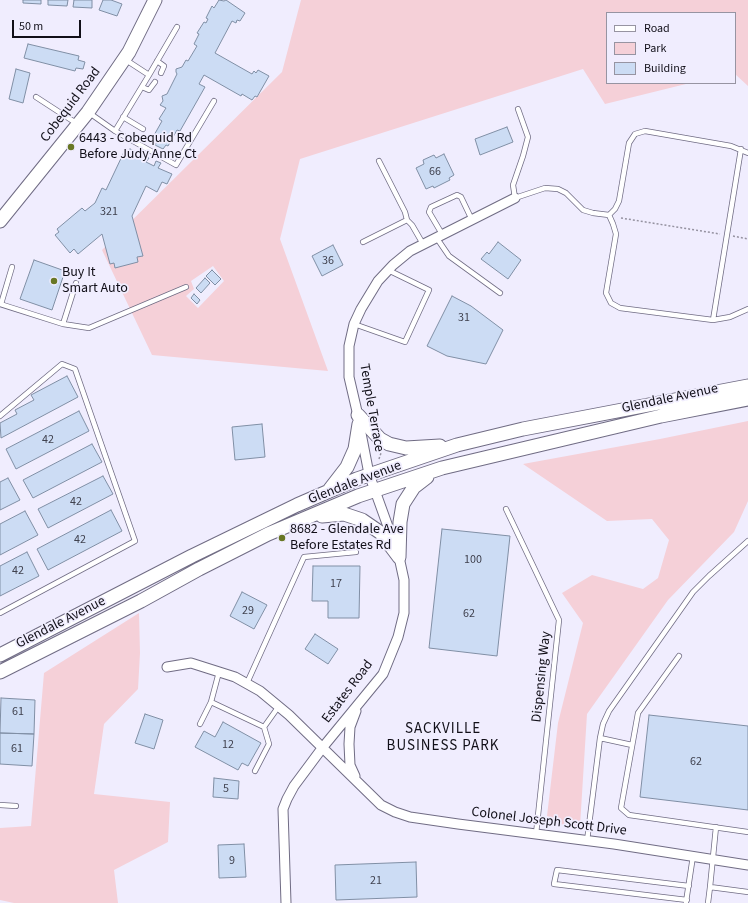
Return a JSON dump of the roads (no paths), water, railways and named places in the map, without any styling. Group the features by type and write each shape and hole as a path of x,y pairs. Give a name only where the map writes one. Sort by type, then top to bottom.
{"main road":[{"name":"Cobequid Road","path":"0,221 88,112 129,52 154,0"},
{"name":"Glendale Avenue","path":"0,655 159,572 264,520 369,474 457,445 542,425 748,386"},
{"name":"Glendale Avenue","path":"0,672 141,601 199,569 268,534 358,496 442,468 661,416 748,399"},
{"path":"358,420 388,444 406,448 457,445"},
{"path":"330,490 347,467 355,449 358,420"},
{"path":"399,557 400,522 403,504 414,487 442,468"},
{"path":"304,520 327,515 344,514 362,520 381,533 399,557"}],"street":[{"name":"Temple Terrace","path":"375,490 369,474 349,378 349,346 354,324 378,281 410,251 515,198"},
{"name":"Estates Road","path":"286,903 284,809 286,799 323,747 382,674 398,637 404,613 404,580 399,557 375,490"},
{"name":"Colonel Joseph Scott Drive","path":"167,667 191,663 235,677 260,691 279,706 323,747 381,805 395,812 410,817 748,865"},
{"name":"Colonel Joseph Scott Drive","path":"357,781 350,765 349,744 350,727 359,703"}],"lane":[{"path":"115,131 177,27"},
{"path":"124,60 149,75"},
{"path":"157,61 164,66 161,73"},
{"path":"142,87 148,90 155,82"},
{"path":"36,97 78,124"},
{"path":"88,112 115,131 176,165 214,101"},
{"path":"518,109 528,137 513,185 515,198 545,188 558,189 566,193 583,210 609,215"},
{"path":"123,117 143,129"},
{"path":"609,215 619,201 629,143 635,134 645,131 731,146 748,153"},
{"path":"713,320 741,149"},
{"path":"379,161 405,212 407,220 412,225 423,244"},
{"path":"472,220 461,197 457,195 431,207 429,212 449,256 500,293"},
{"path":"609,215 616,234 606,293 611,303 620,308 713,320 730,317 748,309"},
{"path":"363,242 407,220"},
{"path":"12,267 1,304 63,324 90,328 186,287"},
{"path":"354,324 405,342 429,290 388,270"},
{"path":"63,324 76,283"},
{"path":"0,416 62,364 75,369 135,541 0,613"},
{"name":"Dispensing Way","path":"506,509 559,620 536,834"},
{"path":"587,841 600,738 604,724 616,700 693,592 748,541"},
{"path":"247,683 304,557 356,552"},
{"path":"679,656 638,713 621,808 629,815 748,832"},
{"path":"200,724 211,702 218,672"},
{"path":"211,702 264,727 269,744 255,771"},
{"path":"264,727 279,706"},
{"path":"600,738 632,745"},
{"path":"0,805 16,806"},
{"path":"708,903 716,827"},
{"path":"689,886 557,870 554,884 686,901 689,886 692,856"},
{"path":"710,887 748,892"}],"place":[{"name":"6443 - Cobequid Rd Before Judy Anne Ct","path":"71,147"},
{"name":"Buy It Smart Auto","path":"54,281"},
{"name":"8682 - Glendale Ave Before Estates Rd","path":"282,538"}],"district":[{"name":"SACKVILLE BUSINESS PARK","path":"443,738"}]}
